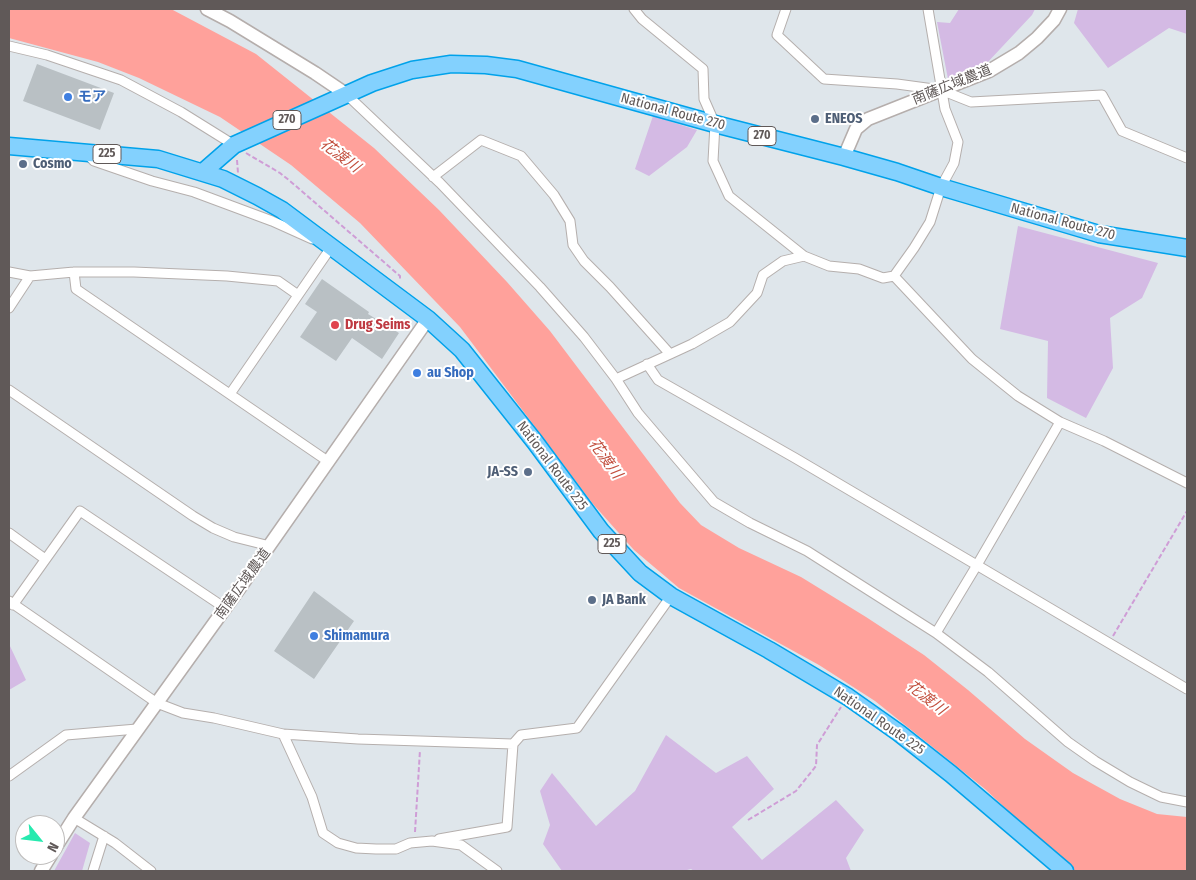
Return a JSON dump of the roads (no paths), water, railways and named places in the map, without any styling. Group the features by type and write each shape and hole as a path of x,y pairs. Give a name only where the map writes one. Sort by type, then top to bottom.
{"highway":[{"name":"National Route 270","path":"203,172 238,146 341,96 412,70 451,64 486,65 517,69 715,124 844,157 1099,234 1187,248"},
{"name":"National Route 225","path":"10,149 85,152 158,159 223,179 282,210 401,298 428,319 462,350 616,548 640,573 671,596 770,650 848,697 899,733 951,774 1065,871"}],"street":[{"path":"206,9 230,21 315,73 433,177 540,287 584,337 616,378 638,413 714,502 750,523 807,551 936,633 988,672 1068,742 1095,761 1130,782 1161,797 1187,802"},
{"path":"634,9 642,18 703,69 704,99 715,124 713,161 729,196 804,256 829,266 859,269 884,278 894,276 930,222 940,187 954,163 958,142 945,109 928,9"},
{"path":"786,9 777,35 824,79 897,84 941,90 971,102 1102,95 1122,131 1187,158"},
{"name":"南薩広域農道","path":"844,157 856,129 868,119 989,71 1019,54 1054,20 1060,9"},
{"path":"9,46 47,55 121,80 181,112 238,146"},
{"path":"433,177 481,140 521,156 554,195 570,221 573,245 584,261 670,354"},
{"path":"85,152 94,161 152,181 194,192 332,246 230,394"},
{"path":"616,378 700,340 730,322 757,293 763,275 783,261 804,256"},
{"path":"9,272 30,276 74,272 134,272 227,276 278,281 298,295"},
{"path":"74,272 76,290 329,462"},
{"path":"9,308 30,276"},
{"path":"894,276 972,359 1018,396 1060,422 1104,440 1187,483"},
{"name":"南薩広域農道","path":"65,832 137,729 270,546 428,319"},
{"path":"647,364 658,380 804,463 1187,689"},
{"path":"9,390 213,528 234,537 270,546"},
{"path":"936,633 1060,422"},
{"path":"225,608 80,510 11,603 157,703 183,713 283,734 358,739 513,744"},
{"path":"9,534 45,559"},
{"path":"283,734 312,798 323,833 338,843 356,848 396,849 415,843 507,827 513,744 521,736 578,728 671,596"},
{"path":"9,776 66,735 137,729"},
{"path":"74,818 115,843 151,871"},
{"path":"93,871 104,836"},
{"path":"432,841 461,844 496,871"}],"water":[{"name":"花渡川","path":"9,9 171,9 256,54 374,148 439,210 550,331 680,503 701,525 739,548 801,577 924,655 1025,739 1073,773 1120,799 1157,814 1187,817 1187,871 1077,871 1068,867 985,789 875,701 819,665 679,588 634,550 593,504 460,327 360,223 291,165 220,117 139,78 98,62 9,38"}],"place":[{"name":"モア","path":"68,97"},
{"name":"ENEOS","path":"815,119"},
{"name":"Cosmo","path":"23,164"},
{"name":"Drug Seims","path":"335,325"},
{"name":"au Shop","path":"417,373"},
{"name":"JA-SS","path":"528,472"},
{"name":"JA Bank","path":"592,600"},
{"name":"Shimamura","path":"314,636"}]}
